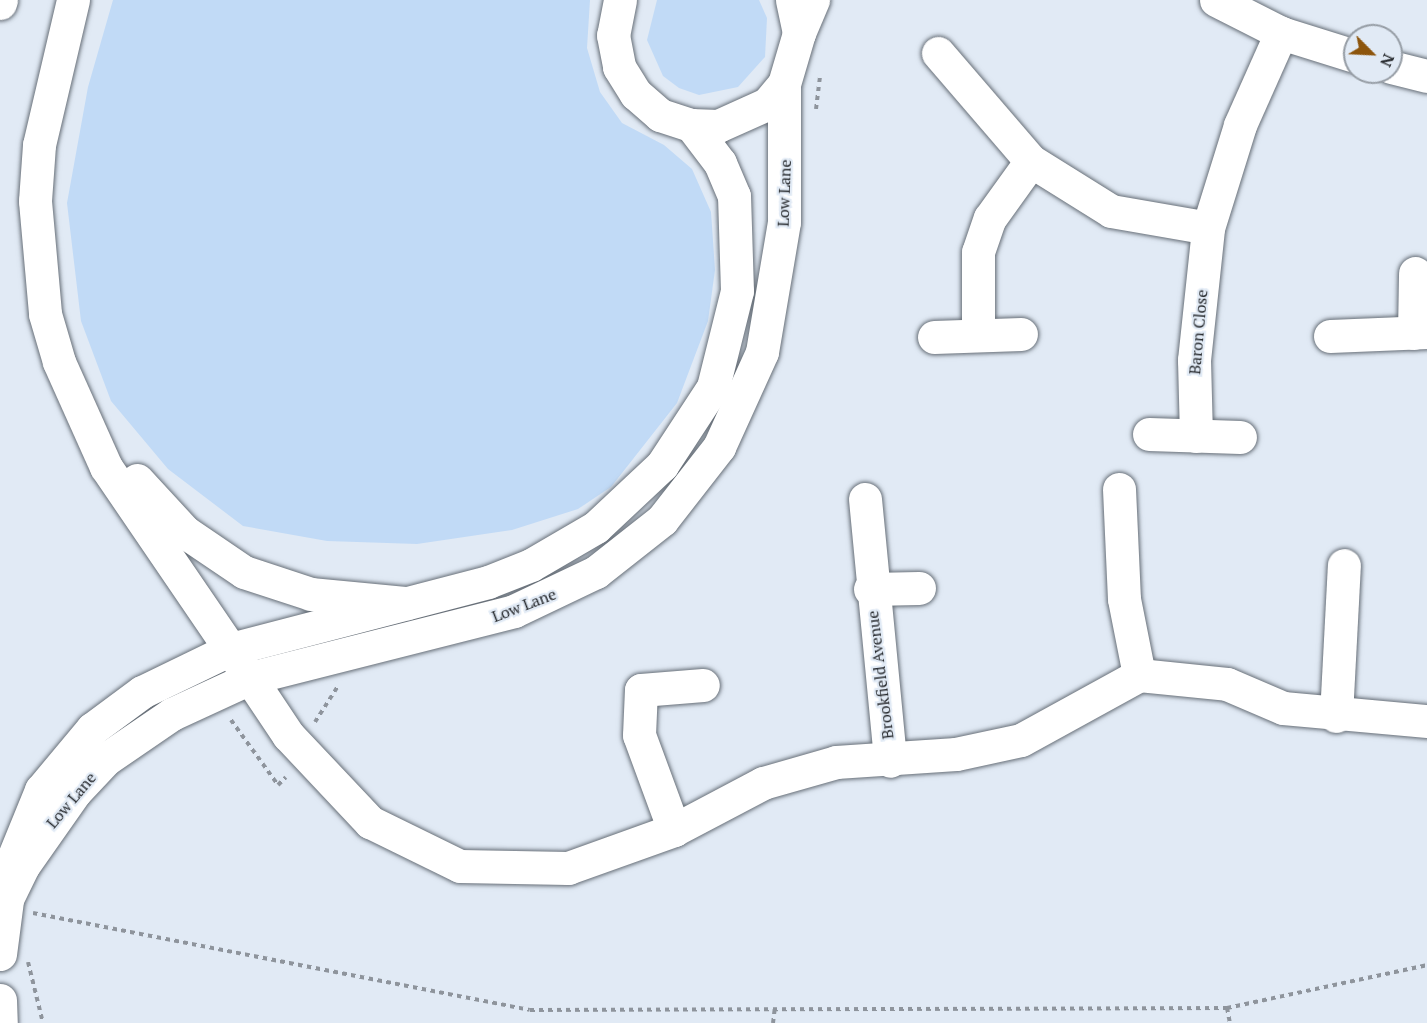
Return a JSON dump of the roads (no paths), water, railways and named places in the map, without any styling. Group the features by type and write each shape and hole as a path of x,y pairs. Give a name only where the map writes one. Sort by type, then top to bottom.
{"main road":[{"path":"73,0 50,81 35,201 45,314 76,404 155,502 215,555 244,572 311,594 407,603"},
{"path":"792,0 799,33"},
{"name":"Low Lane","path":"3,907 47,828 106,759 172,714 250,678 514,611 596,572 670,512 719,447 762,352 784,222 784,84 799,33 813,0"},
{"path":"1216,0 1281,33 1343,52"},
{"path":"619,1 613,35 619,67 630,85 660,115 691,125 744,118 784,84"},
{"name":"Baron Close","path":"1196,436 1194,360 1208,228 1240,125 1281,33"},
{"path":"938,53 982,109 1031,161 1111,211 1208,228"},
{"path":"1403,70 1427,76"},
{"name":"Low Lane","path":"0,954 3,907 24,823 66,756 142,692 231,649 407,603 531,565 596,527 662,465 713,387 737,291 739,236 734,196 720,163 691,125"},
{"path":"978,333 978,252 990,218 1031,161"},
{"path":"1330,336 1420,332 1415,273"},
{"path":"934,337 978,333 1021,334"},
{"name":"Brookfield Avenue","path":"76,404 106,467 288,735 370,822 460,866 568,868 674,830 762,783 836,762 890,761 1021,740 1139,675"},
{"path":"1149,434 1240,437"},
{"path":"1119,489 1124,599 1139,675 1227,684 1283,708 1336,716 1427,721"},
{"name":"Brookfield Avenue","path":"865,499 870,589 890,761"},
{"path":"1336,716 1344,565"},
{"name":"Brookfield Avenue","path":"870,589 919,588"},
{"path":"674,830 639,735 641,690 703,684"},
{"path":"0,1000 1,1023"}]}
